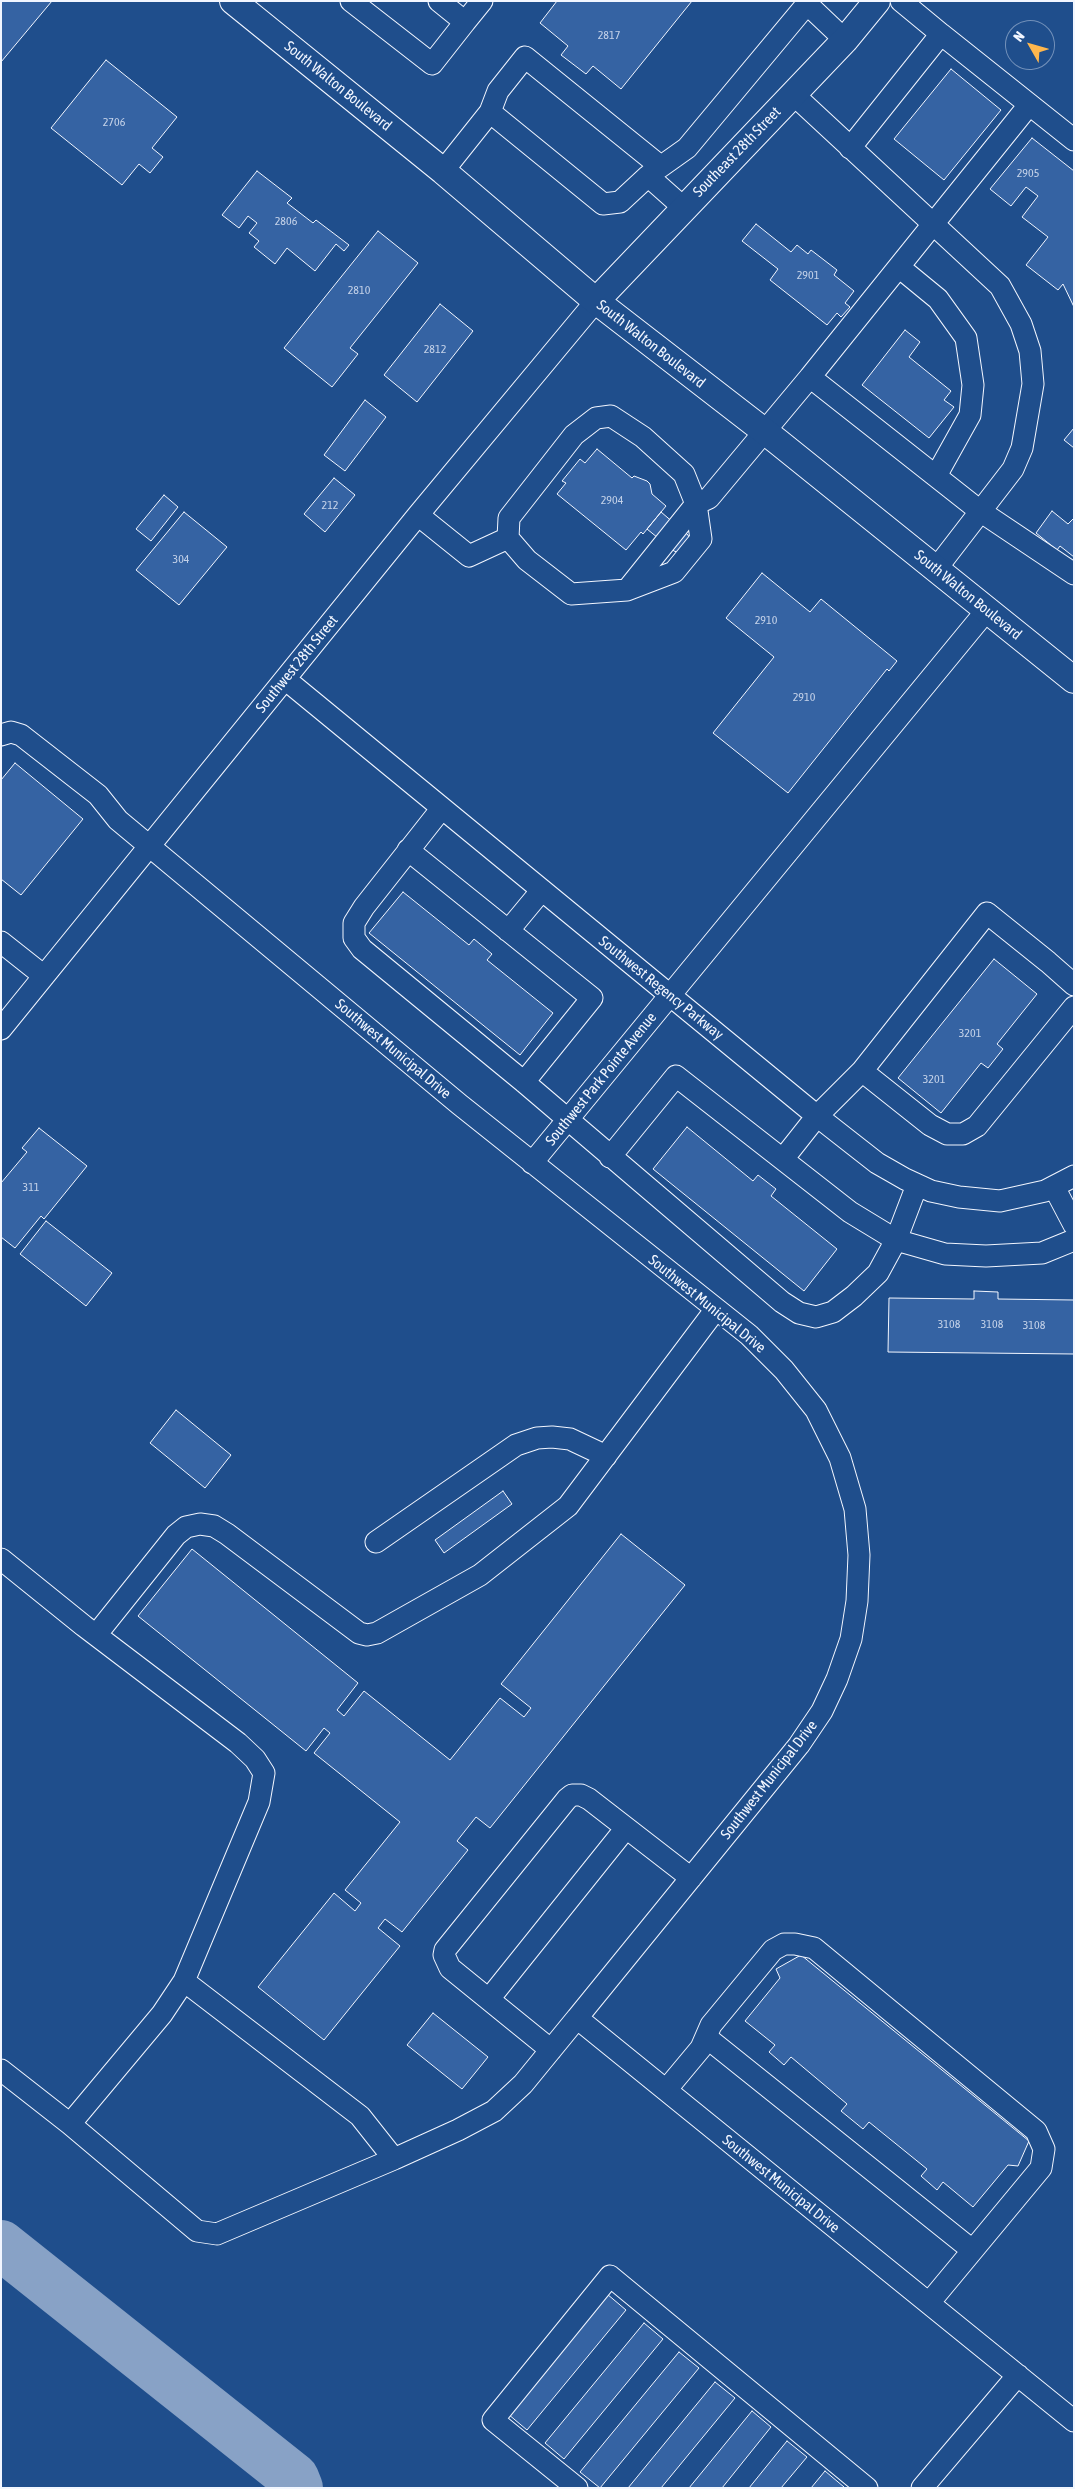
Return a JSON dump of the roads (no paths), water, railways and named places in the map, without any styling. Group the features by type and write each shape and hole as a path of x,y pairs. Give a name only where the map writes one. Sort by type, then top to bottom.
{"main road":[{"name":"South Walton Boulevard","path":"234,1 442,171 596,301 765,432 1074,680"},
{"name":"Southeast 28th Street","path":"596,301 845,40 877,1"}],"street":[{"path":"351,1 432,64 482,1"},
{"path":"439,1 466,22"},
{"path":"901,1 1074,140"},
{"path":"490,112 603,204 620,202 654,171 687,148 806,3 845,40"},
{"path":"850,148 941,34"},
{"path":"442,171 490,112 498,91 525,57 654,171 684,208"},
{"path":"793,94 1000,286 1021,324 1030,351 1033,384 1022,448 1013,469 936,569"},
{"path":"696,504 684,474 643,438 611,416 596,418 574,435 509,518 508,538 528,560 571,594 627,590 696,504 709,498 765,432 1029,104"},
{"path":"899,267 938,299 966,338 973,384 970,415 936,476"},
{"name":"Southwest 28th Street","path":"1,1028 418,516 596,301"},
{"path":"810,377 980,511 1074,574"},
{"path":"418,516 468,556 508,538"},
{"name":"Southwest Park Pointe Avenue","path":"532,1163 669,994 987,610"},
{"name":"Southwest Regency Parkway","path":"285,679 817,1116 877,1163 918,1185 959,1197 1000,1201 1015,1199 1054,1187 1074,1176"},
{"name":"Southwest Municipal Drive","path":"1,735 11,732 21,735 98,795 118,820 149,847 532,1163 749,1335 784,1370 816,1410 840,1458 855,1509 859,1555 857,1601 851,1639 837,1679 822,1711 799,1745 576,2018 1074,2421"},
{"path":"442,808 354,923 354,938 362,949 524,1082 610,1157 798,1313 816,1317 833,1312 854,1296 878,1273 896,1240 918,1185"},
{"path":"408,850 592,998 524,1082"},
{"path":"508,931 542,890"},
{"path":"782,1159 817,1116 862,1071 987,913 1074,985"},
{"path":"1,942 44,976"},
{"path":"862,1071 930,1124 947,1134 963,1134 977,1126 1074,1007"},
{"path":"610,1157 676,1076 850,1212 896,1240 945,1254 986,1256 1042,1253 1074,1240"},
{"path":"1054,1187 1074,1225"},
{"path":"96,1635 176,1535 186,1527 200,1524 214,1526 227,1534 359,1633 367,1635 377,1633 480,1575 568,1506 716,1310"},
{"path":"376,1542 516,1445 537,1438 570,1439 606,1456"},
{"path":"1,1559 96,1635 238,1743 255,1759 264,1773 259,1802 184,1981 162,2014 70,2124"},
{"path":"551,2050 450,1968 444,1956 445,1950 572,1795 580,1795 589,1799 691,1878"},
{"path":"489,1999 626,1828"},
{"path":"666,2090 701,2048 711,2026 773,1950 784,1944 814,1948 1036,2131 1041,2141 1044,2158 1041,2168 929,2303"},
{"path":"184,1981 360,2116 394,2159"},
{"path":"1,2070 70,2124 197,2231 217,2234 394,2159 458,2130 494,2111 523,2084 576,2018"},
{"path":"706,2037 972,2250"},
{"path":"577,2488 494,2420 610,2276 868,2488"},
{"path":"922,2488 1018,2375"}]}
